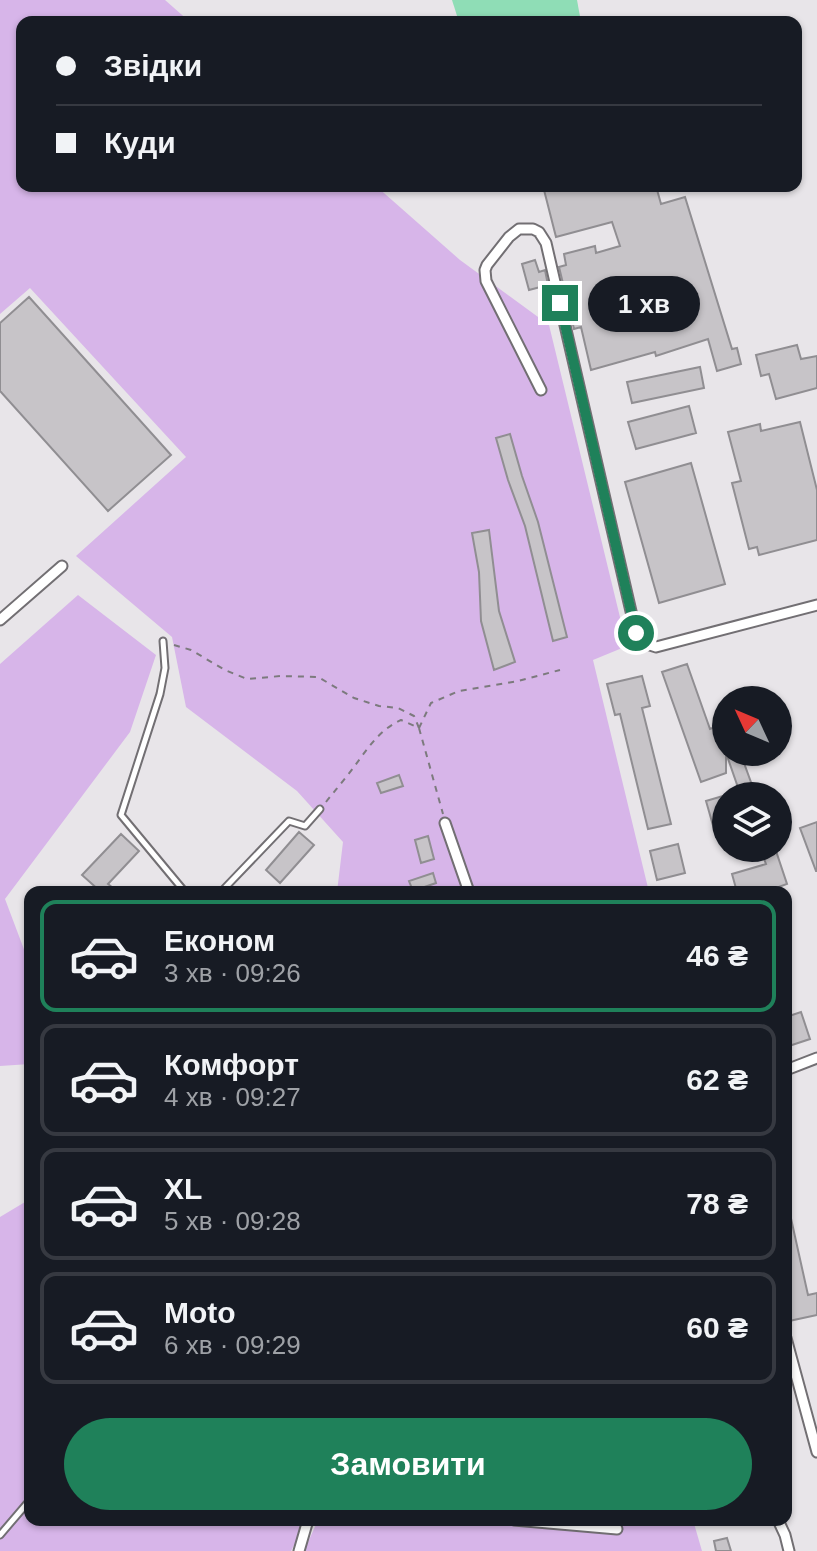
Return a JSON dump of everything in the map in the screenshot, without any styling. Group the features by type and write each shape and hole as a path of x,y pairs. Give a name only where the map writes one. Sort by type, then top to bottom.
{"street":[{"path":"541,390 484,276 487,265 509,237 526,228 539,232 546,243 636,633 641,640 656,647 817,605"},
{"path":"0,620 62,566"},
{"path":"445,823 467,886"},
{"path":"792,1068 817,1058"},
{"path":"792,1360 817,1452"},
{"path":"299,1551 306,1526"},
{"path":"583,1526 617,1529"},
{"path":"781,1526 789,1551"}],"lane":[{"path":"163,641 165,668 160,694 121,815 180,886"},
{"path":"227,886 289,821 305,826 320,809"},
{"path":"0,1535 24,1507"}],"path":[{"path":"171,643 247,679 318,677 354,698 398,708 414,716 445,823"},
{"path":"419,728 431,703 459,691 560,670"},
{"path":"320,809 387,726 401,720 419,728"}],"shaded area":[{"path":"0,0 165,0 183,16 16,16 16,192 383,192 460,260 549,325 627,646 593,660 648,886 338,886 343,842 297,791 186,707 172,637 76,556 186,457 30,288 0,314"},
{"path":"452,0 577,0 580,16 457,16"},
{"path":"78,595 156,655 130,732 5,899 24,949 24,1064 0,1066 0,664"},
{"path":"24,1203 24,1526 304,1526 291,1551 0,1551 0,1217"},
{"path":"315,1526 695,1526 702,1551 304,1551"}],"building":[{"path":"545,192 658,192 661,204 685,197 732,349 737,348 741,364 717,371 708,339 656,356 655,352 591,370 581,327 574,329 559,267 566,265 564,254 595,246 596,253 620,246 612,222 556,237"},
{"path":"535,260 539,272 545,270 548,285 529,290 522,264"},
{"path":"29,297 171,455 108,511 0,391 0,323"},
{"path":"797,345 801,359 817,356 817,388 776,399 769,374 761,376 756,355"},
{"path":"700,367 704,388 632,403 627,382"},
{"path":"689,406 696,433 636,449 628,422"},
{"path":"800,422 817,490 817,540 759,555 757,547 749,549 732,483 741,481 728,432 760,424 761,431"},
{"path":"510,434 538,522 567,637 553,641 525,526 496,438"},
{"path":"691,463 725,584 659,603 625,482"},
{"path":"489,530 499,611 515,662 494,670 481,621 479,572 472,533"},
{"path":"687,664 712,728 712,766 726,766 726,773 701,782 662,672"},
{"path":"642,676 650,706 642,708 671,824 648,829 620,714 615,715 607,684"},
{"path":"731,766 745,766 751,782 736,782"},
{"path":"399,775 403,786 381,793 377,783"},
{"path":"712,799 712,822 706,801"},
{"path":"817,822 817,871 816,871 800,828"},
{"path":"299,832 314,845 280,883 266,870"},
{"path":"121,834 139,851 108,884 110,886 94,886 82,875"},
{"path":"428,836 434,859 421,863 415,840"},
{"path":"678,844 685,873 657,880 650,851"},
{"path":"765,862 780,862 787,884 735,886 732,874"},
{"path":"433,873 436,883 411,886 409,881"},
{"path":"801,1012 810,1039 792,1045 792,1015"},
{"path":"792,1223 808,1295 817,1293 817,1315 792,1320"},
{"path":"727,1538 731,1551 716,1551 714,1541"}],"route":[{"path":"560,303 636,633"}]}
